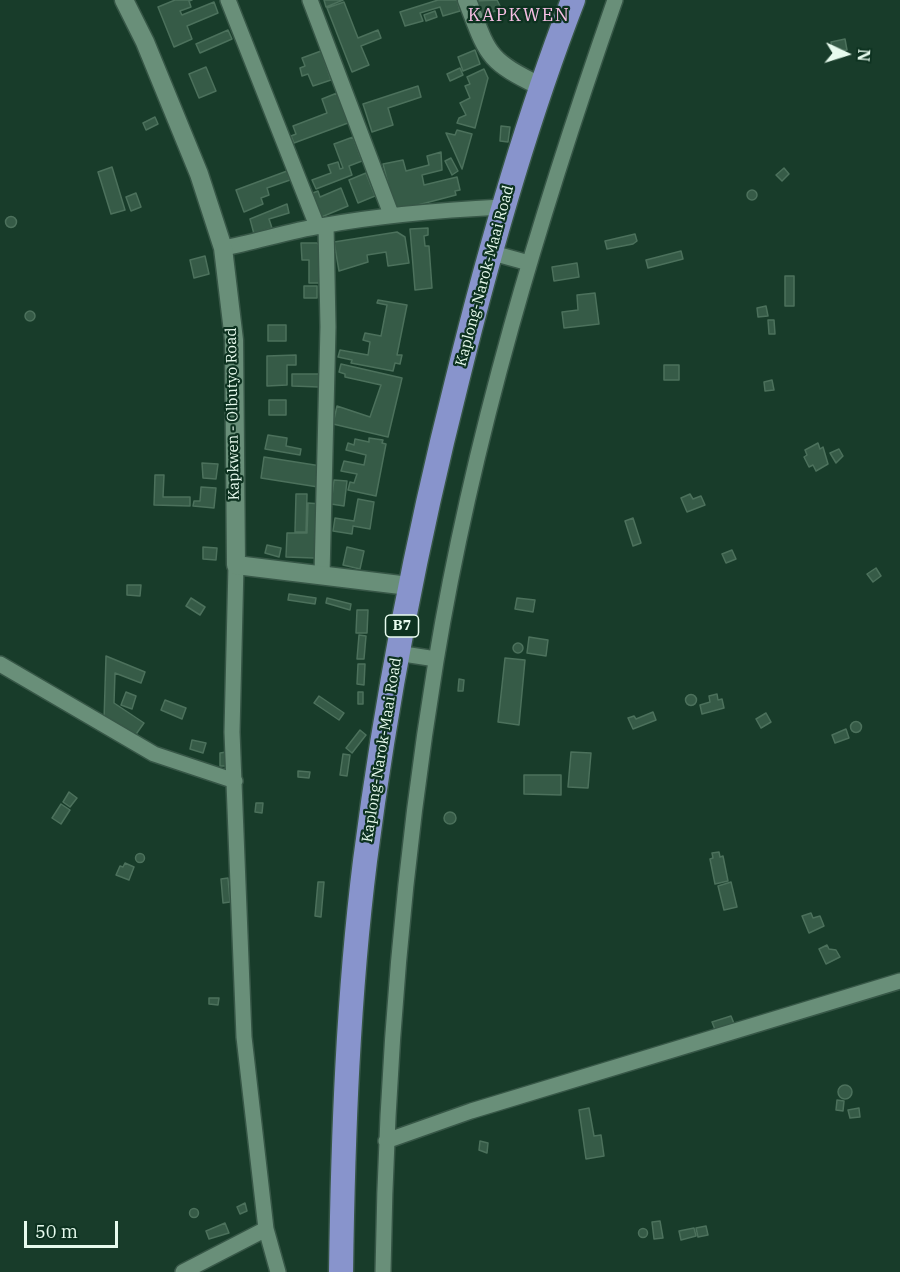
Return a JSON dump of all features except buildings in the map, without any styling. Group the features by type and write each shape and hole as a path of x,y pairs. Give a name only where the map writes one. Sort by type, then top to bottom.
{"highway":[{"name":"Kaplong-Narok-Maai Road","path":"341,1272 348,1056 364,875 396,653 428,498 489,252 540,86 573,0"}],"street":[{"name":"Kapkwen - Olbutyo Road","path":"124,0 145,42 199,174 222,248 234,340 236,565"},
{"path":"228,0 322,225 328,327 322,574"},
{"path":"310,0 391,214"},
{"path":"467,0 484,44 493,58 504,68 540,86"},
{"path":"382,1272 386,1141 398,972 416,798 436,659 474,472 529,263 577,110 615,0"},
{"path":"222,248 264,241 322,225 391,214 502,207"},
{"path":"489,252 529,263"},
{"path":"278,1272 266,1229 244,1037 232,732 236,565 409,586"},
{"path":"396,653 436,659"},
{"path":"0,664 154,754 235,781"},
{"path":"386,1141 471,1111 900,981"},
{"path":"183,1272 266,1229"}],"district":[{"name":"KAPKWEN","path":"519,16"}]}
